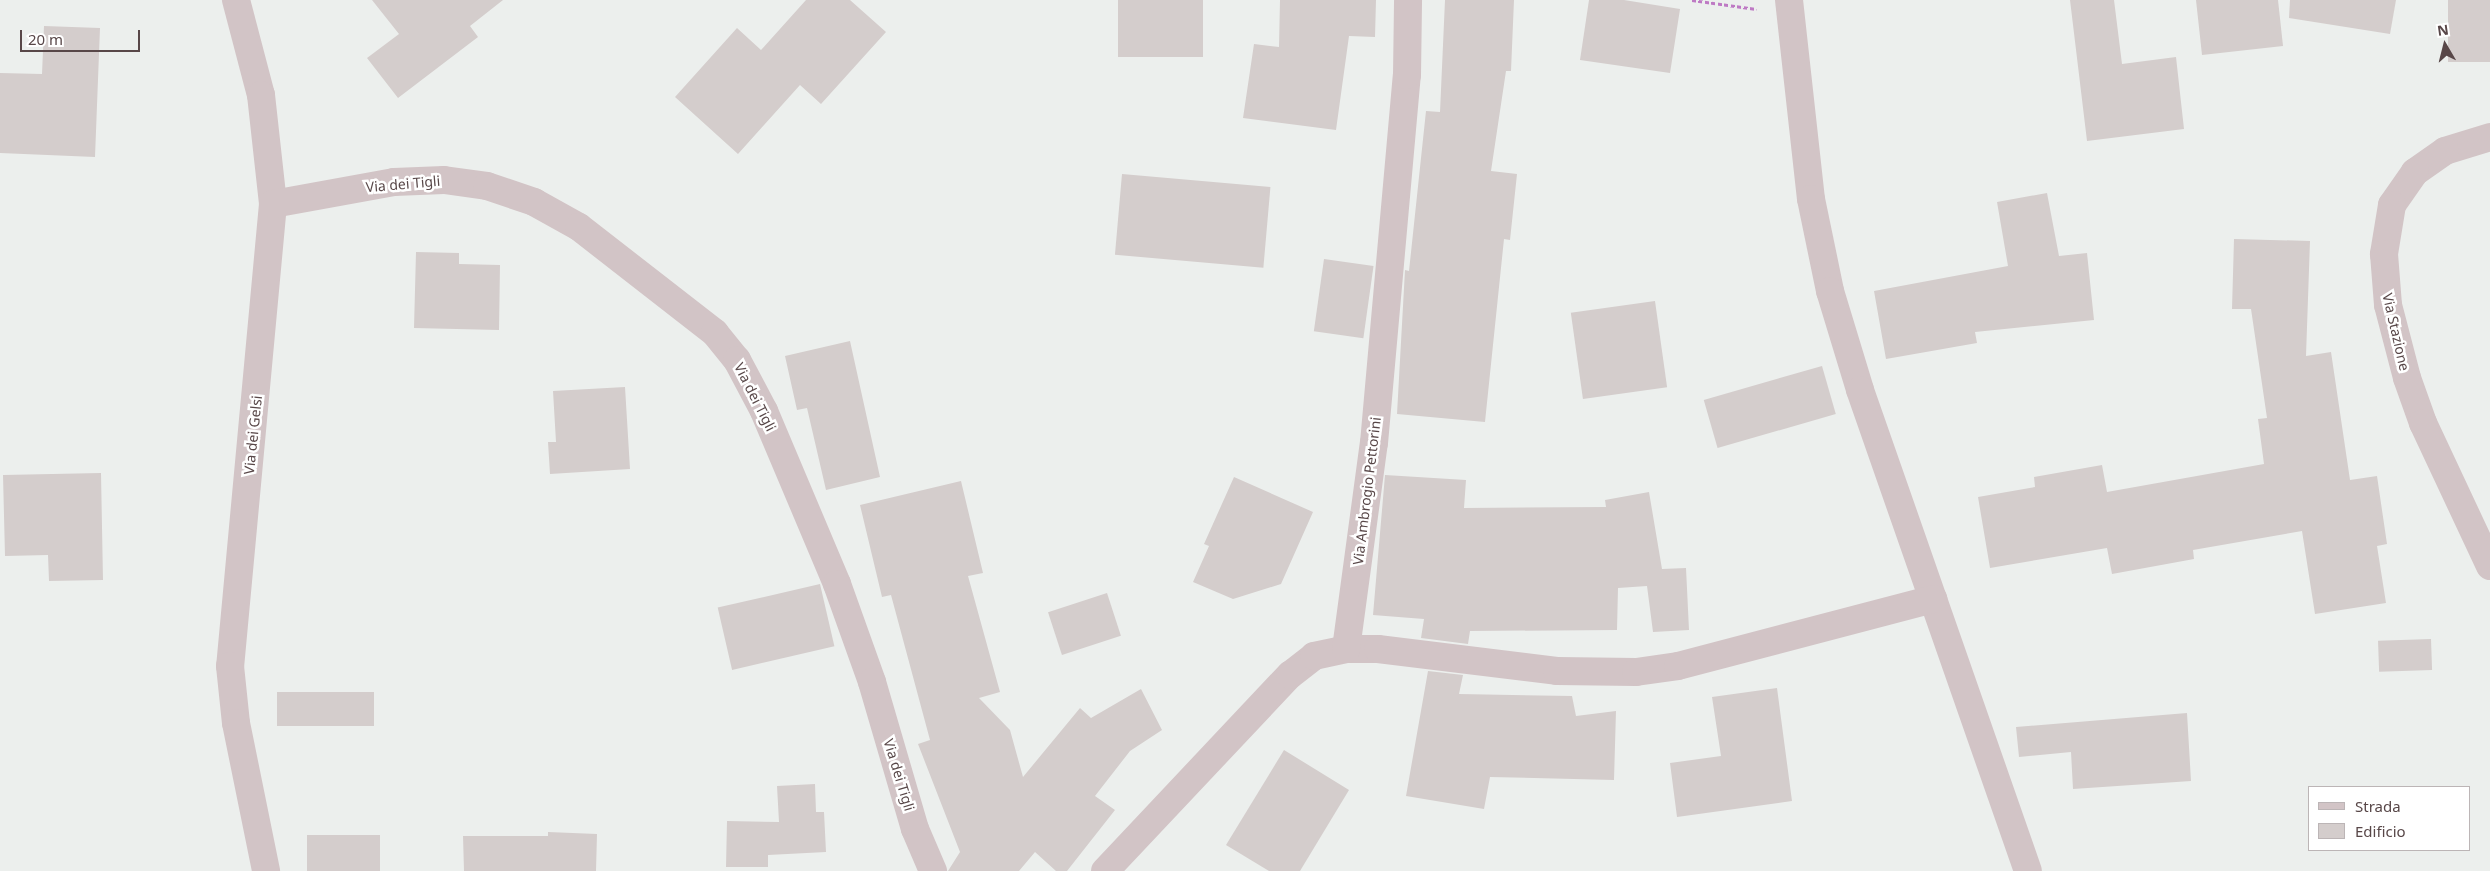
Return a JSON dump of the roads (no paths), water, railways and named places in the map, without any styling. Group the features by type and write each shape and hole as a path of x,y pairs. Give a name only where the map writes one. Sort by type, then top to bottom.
{"street":[{"name":"Via dei Gelsi","path":"236,0 263,104 273,204 230,666 236,723 266,871"},
{"name":"Via Ambrogio Pettorini","path":"1346,649 1374,443 1407,75 1408,0"},
{"path":"1790,7 1811,199 1830,291 1933,599 2028,871"},
{"name":"Via Stazione","path":"2490,137 2445,151 2408,180 2389,216 2384,262 2388,306 2407,378 2423,423 2490,566"},
{"name":"Via dei Tigli","path":"273,204 394,182 444,180 496,189 534,202 580,227 715,333 738,360 764,411 837,584 872,682 916,829 933,871"},
{"path":"1105,871 1290,674 1314,656 1346,649 1378,649 1566,671 1636,672 1678,666 1933,599"}]}
